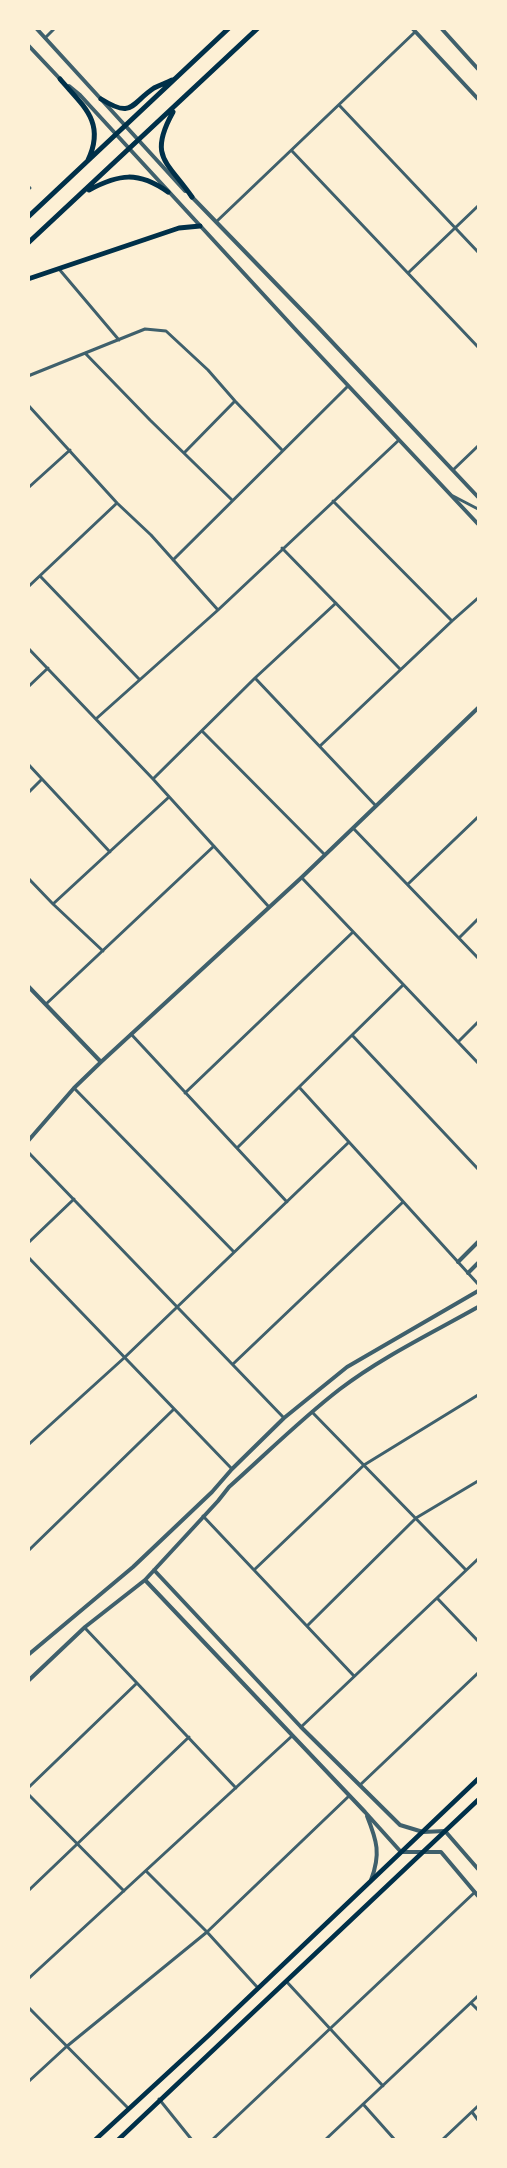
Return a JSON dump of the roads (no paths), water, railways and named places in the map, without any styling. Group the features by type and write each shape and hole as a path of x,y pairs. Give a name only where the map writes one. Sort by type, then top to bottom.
{"main road":[{"path":"28,217 229,28"},
{"path":"28,243 258,28"},
{"path":"101,99 118,108 129,108 153,89 178,77"},
{"path":"60,79 87,111 94,124 94,142 86,163"},
{"path":"176,106 161,135 161,150 168,166 192,197"},
{"path":"82,194 105,182 127,177 148,180 168,192"},
{"path":"28,279 178,228 200,226"},
{"path":"95,2139 209,2035 478,1779"},
{"path":"118,2139 478,1800"}],"street":[{"path":"36,28 177,184 325,334 478,497"},
{"path":"45,38 55,28"},
{"path":"441,28 478,69"},
{"path":"216,222 292,151 414,30 478,99"},
{"path":"28,45 60,79 80,95 478,524"},
{"path":"339,105 478,252"},
{"path":"292,151 478,347"},
{"path":"408,273 478,206"},
{"path":"58,269 119,340"},
{"path":"28,376 145,329 166,331 208,370 282,450"},
{"path":"86,353 232,500"},
{"path":"173,560 348,386"},
{"path":"184,453 235,401"},
{"path":"28,405 218,610"},
{"path":"97,718 218,610 399,440"},
{"path":"453,470 478,446"},
{"path":"28,488 70,450"},
{"path":"452,495 478,509"},
{"path":"333,501 452,621"},
{"path":"28,587 117,503"},
{"path":"282,548 401,670"},
{"path":"40,576 139,679"},
{"path":"320,746 478,598"},
{"path":"153,779 255,678 336,603"},
{"path":"28,648 97,718 269,907"},
{"path":"28,687 48,668"},
{"path":"255,678 376,806"},
{"path":"28,1141 74,1088 101,1062 301,878 478,708"},
{"path":"202,732 325,855"},
{"path":"28,764 110,852"},
{"path":"28,793 42,779"},
{"path":"52,904 169,797"},
{"path":"408,884 478,817"},
{"path":"353,828 478,958"},
{"path":"46,1004 214,846"},
{"path":"28,878 52,904 103,951"},
{"path":"301,878 478,1063"},
{"path":"459,938 478,919"},
{"path":"185,1093 353,932"},
{"path":"237,1148 403,985"},
{"path":"28,986 101,1062"},
{"path":"458,1042 478,1022"},
{"path":"131,1034 287,1202"},
{"path":"352,1035 478,1169"},
{"path":"299,1087 478,1284"},
{"path":"74,1088 234,1252"},
{"path":"28,1445 124,1358 349,1142"},
{"path":"28,1152 284,1418"},
{"path":"28,1243 74,1199"},
{"path":"233,1364 403,1202"},
{"path":"458,1262 478,1242"},
{"path":"28,1257 232,1469"},
{"path":"468,1273 478,1263"},
{"path":"28,1655 133,1568 284,1418 347,1367 478,1291"},
{"path":"28,1681 85,1628 144,1580 229,1487 312,1412 342,1388 393,1355 478,1307"},
{"path":"254,1570 364,1465 478,1395"},
{"path":"28,1551 174,1409"},
{"path":"312,1412 466,1570"},
{"path":"307,1626 416,1518 478,1481"},
{"path":"202,1516 354,1676"},
{"path":"301,1727 478,1559"},
{"path":"154,1570 301,1727 400,1825 423,1832 445,1831 478,1869"},
{"path":"144,1580 401,1852 441,1852 477,1894 212,2139"},
{"path":"437,1598 478,1641"},
{"path":"85,1628 236,1788"},
{"path":"360,1785 478,1673"},
{"path":"28,1788 137,1683"},
{"path":"28,1979 292,1736"},
{"path":"28,1891 189,1737"},
{"path":"28,1794 124,1892"},
{"path":"28,2082 66,2047 207,1932 349,1796"},
{"path":"365,1812 376,1839 378,1855 370,1883"},
{"path":"146,1871 207,1932 258,1988"},
{"path":"286,1980 383,2085"},
{"path":"325,2139 478,1996"},
{"path":"471,2002 478,2010"},
{"path":"28,2007 128,2108"},
{"path":"159,2099 192,2139"},
{"path":"363,2104 395,2139"},
{"path":"442,2139 478,2106"},
{"path":"472,2112 478,2120"}]}
